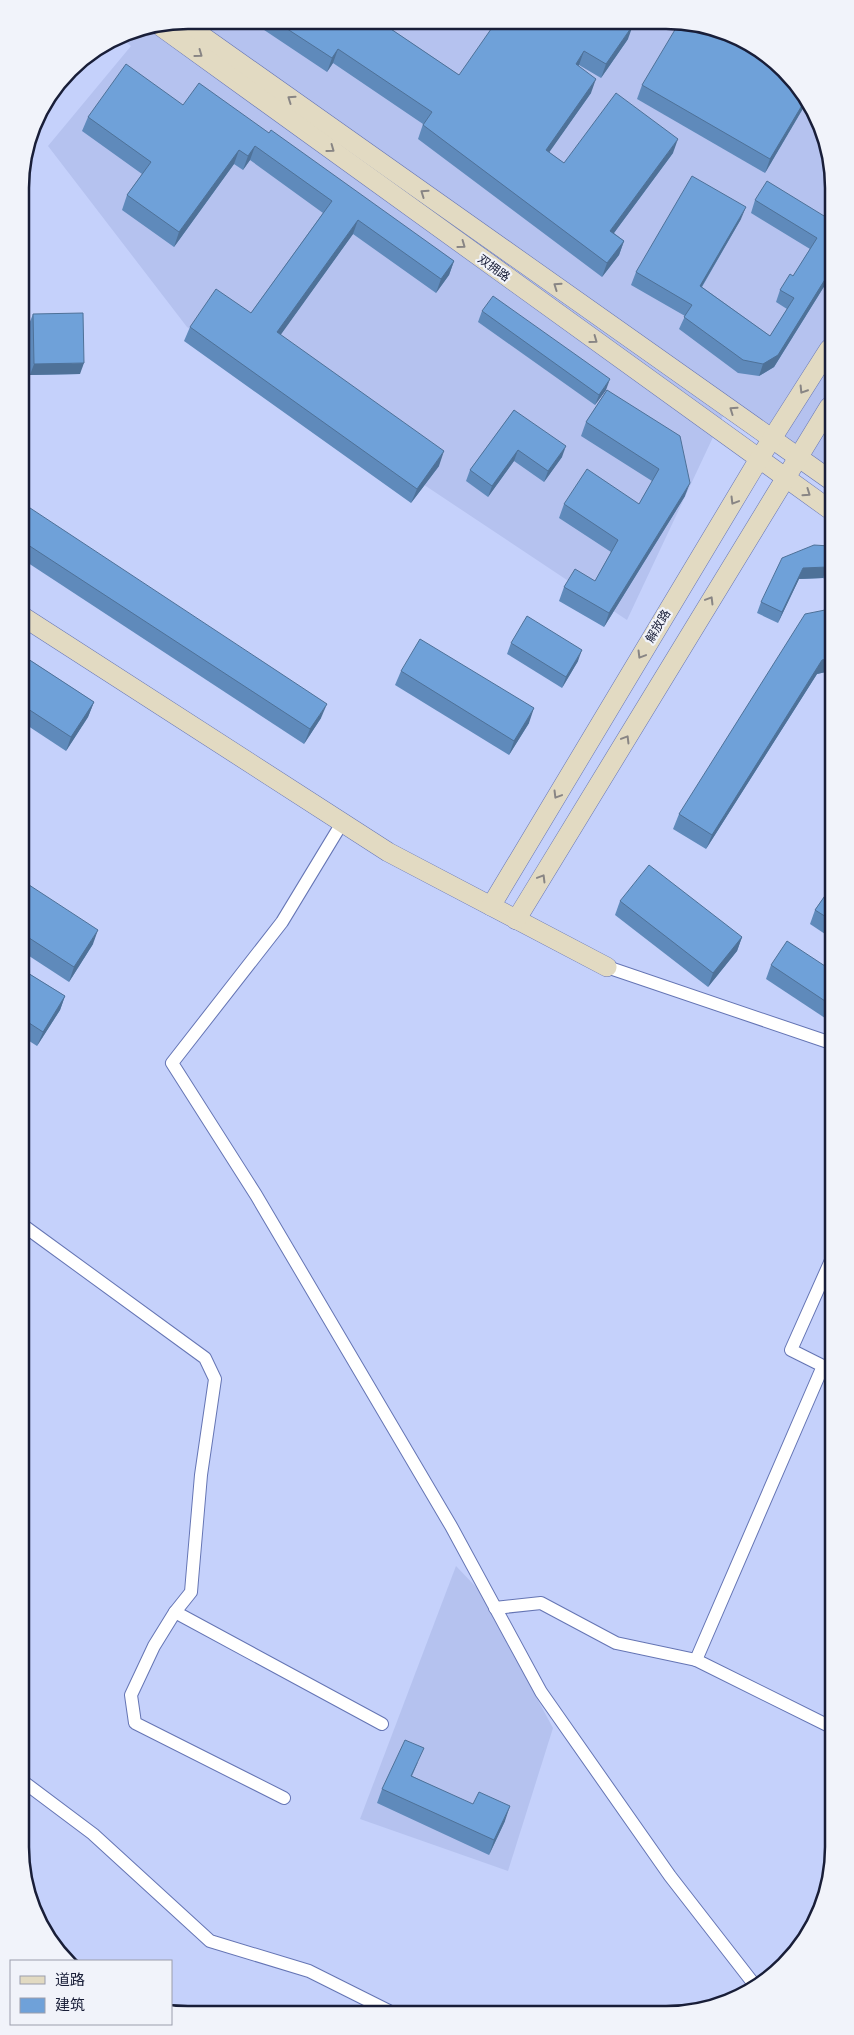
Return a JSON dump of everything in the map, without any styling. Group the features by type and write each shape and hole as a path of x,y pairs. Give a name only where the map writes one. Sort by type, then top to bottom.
{"main road":[{"name":"双拥路","path":"192,29 825,475"},
{"name":"双拥路","path":"166,31 825,506"},
{"name":"解放路","path":"491,906 759,459 825,355"},
{"path":"516,920 784,477 825,413"},
{"path":"29,621 388,852 607,967"}],"street":[{"path":"342,823 282,922 172,1063 261,1203 451,1526 541,1692 670,1876 751,1981"},
{"path":"607,967 825,1042"},
{"path":"29,1230 205,1358 215,1379 201,1474 191,1592 174,1612 154,1646 131,1695 135,1724 284,1798"},
{"path":"696,1660 823,1366 791,1350 825,1274"},
{"path":"495,1608 541,1603 616,1642 696,1660 825,1724"},
{"path":"174,1612 382,1724"},
{"path":"29,1786 93,1834 210,1941 309,1971 379,2006"}],"shaded area":[{"path":"178,29 666,29 687,30 707,34 746,50 779,75 804,108 820,147 824,167 825,468 730,401 627,620 187,327 48,146 131,46 125,42 147,34"},
{"path":"456,1566 477,1588 553,1728 508,1871 360,1819"}],"building":[{"path":"287,29 391,29 459,75 491,29 630,29 606,64 584,51 576,64 596,79 546,150 564,163 616,93 678,139 610,231 624,241 607,263 423,125 432,112 338,49 332,58"},
{"path":"675,29 687,30 707,34 746,50 779,75 802,105 770,159 642,85"},
{"path":"126,64 183,105 199,83 269,133 271,130 454,261 441,279 358,220 277,332 444,451 417,489 190,327 216,289 251,313 332,201 255,146 248,156 239,150 179,232 127,195 151,162 88,117"},
{"path":"692,176 746,207 700,286 770,336 794,298 780,290 790,274 793,276 817,238 755,200 767,181 825,217 825,279 778,355 763,364 743,360 684,317 692,305 636,272"},
{"path":"493,296 610,379 599,395 482,311"},
{"path":"83,313 84,363 34,364 33,314"},
{"path":"607,390 680,436 690,483 609,613 564,587 575,569 595,581 618,540 564,504 587,469 639,504 659,469 586,422"},
{"path":"514,410 566,446 548,471 518,450 492,486 470,470"},
{"path":"29,507 327,704 310,729 29,546"},
{"path":"814,545 825,546 825,567 803,568 782,612 761,602 782,558"},
{"path":"825,610 825,659 822,660 712,835 679,814 805,614"},
{"path":"527,616 582,650 566,677 511,643"},
{"path":"420,639 534,708 514,741 401,671"},
{"path":"29,660 94,702 71,737 29,710"},
{"path":"649,865 742,937 713,973 620,901"},
{"path":"29,885 98,930 74,967 29,938"},
{"path":"825,896 825,916 815,910"},
{"path":"787,941 825,966 825,1001 771,965"},
{"path":"29,974 65,996 43,1032 29,1023"},
{"path":"405,1740 424,1748 411,1776 473,1804 479,1792 510,1806 494,1840 382,1789"}]}
